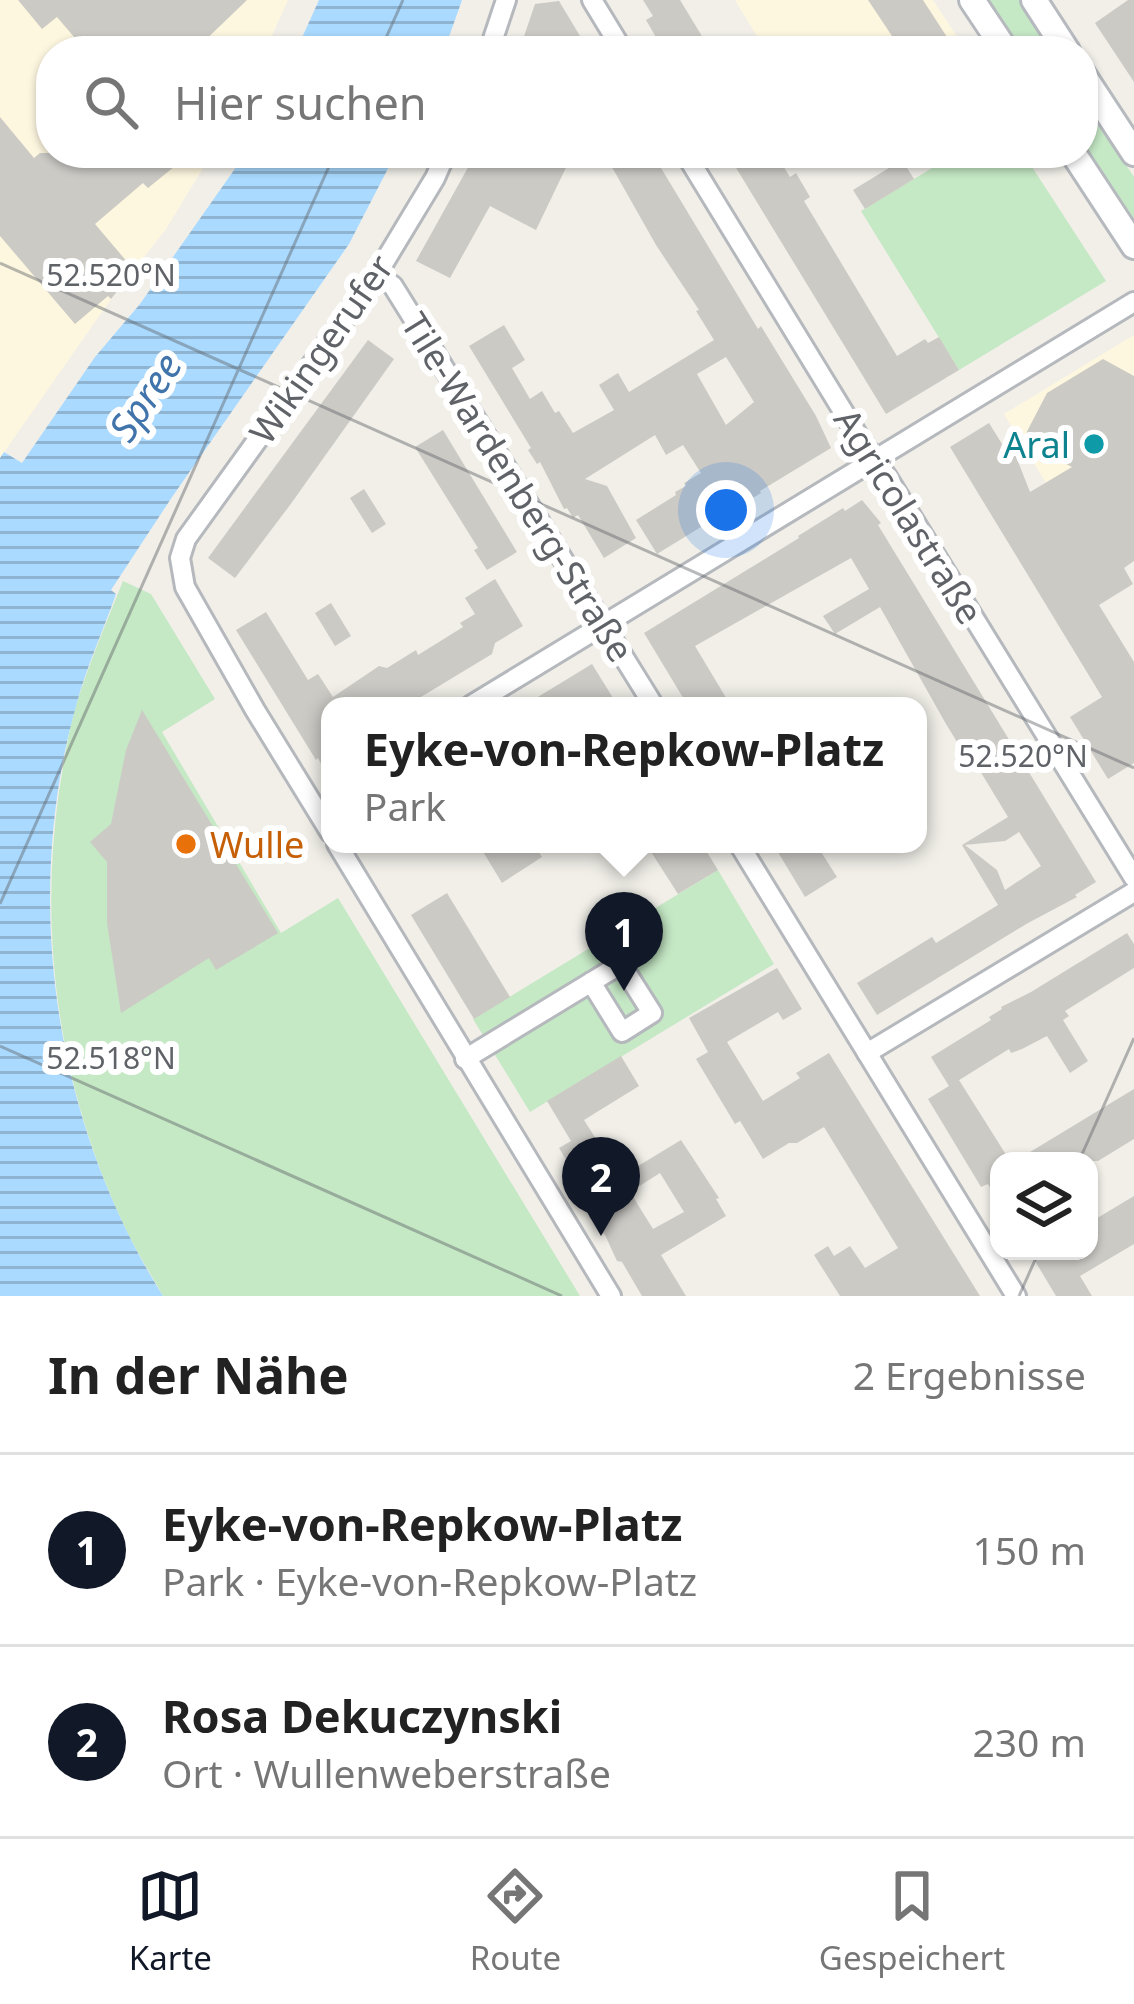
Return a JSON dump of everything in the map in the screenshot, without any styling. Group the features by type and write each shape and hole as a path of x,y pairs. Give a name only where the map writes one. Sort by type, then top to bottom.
{"main road":[{"path":"973,0 996,36"},
{"path":"1034,0 1057,36"},
{"path":"1098,98 1134,153"},
{"path":"1083,168 1134,246"}],"street":[{"path":"494,36 506,0"},
{"path":"592,0 614,36"},
{"name":"Wikingerufer","path":"320,797 233,672 185,587 180,558 186,539 376,274 439,168"},
{"name":"Agricolastraße","path":"695,168 1134,878"},
{"name":"Tile-Wardenberg-Straße","path":"376,274 393,286 649,697"},
{"path":"485,697 1134,302"},
{"path":"342,853 611,1296"},
{"path":"745,853 1016,1296"},
{"path":"867,1053 1134,892"},
{"path":"466,1059 591,982"}],"shaded area":[{"path":"0,0 288,0 272,36 36,36 36,168 203,168 166,229 0,458"},
{"path":"735,0 933,0 957,36 757,36"},
{"path":"1134,335 1134,431 1046,483 1004,414"}],"green space":[{"path":"985,0 1019,0 1042,36 1008,36"},
{"path":"1098,122 1134,177 1134,228 1095,168"},
{"path":"932,168 1033,168 1106,281 959,370 861,211"},
{"path":"123,581 151,594 215,699 162,732 281,933 338,898 580,1296 163,1296 123,1223 83,1120 53,958 53,847 66,747 82,687"},
{"path":"718,870 774,964 530,1112 473,1019"}],"water":[{"path":"319,0 462,0 449,36 303,36"},
{"name":"Spree","path":"235,168 388,168 349,244 111,590 116,594 80,692 60,781 51,857 58,1010 96,1159 126,1229 163,1296 0,1296 0,458 4,452 22,463 95,357 140,304"}],"building":[{"path":"18,0 247,0 210,36 73,36 57,17 42,29"},
{"path":"643,0 680,0 702,36 655,36 646,20 653,16"},
{"path":"868,0 923,0 946,36 892,36"},
{"path":"1134,0 1134,82 1095,23"},
{"path":"559,1 580,36 524,36 535,4"},
{"path":"0,117 36,156 36,168 173,168 148,188 143,183 95,224 134,270 111,299 108,296 75,324 0,236"},
{"path":"468,168 566,168 536,230 490,206 450,278 416,261"},
{"path":"612,168 661,168 816,416 831,448 657,554 636,520 701,473 683,445 666,455 655,435 585,479 607,486 636,538 604,558 578,515 573,518 564,509 469,346 504,325 525,360 512,368 530,399 542,391 573,433 614,410 599,385 618,373 629,392 714,340","holes":["726,357 754,402 726,425 697,374"]},
{"path":"736,168 784,168 790,177 796,173 810,197 804,201 897,356 925,339 928,343 939,337 959,370 886,414"},
{"path":"889,168 907,168 914,179 865,209 853,190"},
{"path":"368,340 394,359 235,578 208,558"},
{"path":"1103,359 1134,376 1134,561 1124,568 1133,584 1099,605 1134,662 1134,763 1108,779 1070,717 1102,697 950,447 989,423 1012,460 1015,454 1030,492 1072,467 1022,441 1047,393"},
{"path":"443,430 517,552 487,570 415,447"},
{"path":"364,489 386,524 372,533 350,498"},
{"path":"862,500 881,523 878,525 1096,882 877,1015 857,983 932,937 936,943 998,905 962,845 1008,817 946,724 880,607 835,634 823,616 869,589 851,558 695,646 726,697 683,697 644,633","holes":["1019,832 1041,866 1005,890 997,870 965,845 1005,841"]},
{"path":"495,579 523,626 495,643 492,654 421,697 333,697 379,666 387,668 416,650 418,655 463,627 460,623 475,614 465,598"},
{"path":"331,603 351,636 335,646 315,613"},
{"path":"266,612 308,680 318,674 333,697 321,697 321,764 236,630"},
{"path":"592,664 612,697 538,697"},
{"path":"142,710 278,933 216,970 209,958 121,1013 107,923 107,862 90,842 111,824 126,750"},
{"path":"484,853 540,853 542,857 502,883"},
{"path":"652,853 708,853 718,870 678,894"},
{"path":"778,853 822,853 837,877 805,897"},
{"path":"447,893 510,997 474,1019 411,915"},
{"path":"1127,933 1134,944 1134,968 1065,1011 1069,1016 1063,1020 1088,1061 1070,1073 1047,1036 1011,1053 1009,1049 959,1080 1004,1152 990,1152 990,1187 981,1187 928,1099 949,1086 931,1057 991,1020 1001,1007"},
{"path":"777,968 802,1009 783,1020 778,1012 727,1042 763,1101 829,1053 980,1296 840,1296 814,1255 828,1246 834,1256 850,1246 865,1268 898,1248 824,1127 763,1159 740,1121 735,1124 696,1059 708,1052 689,1018"},
{"path":"621,1056 639,1086 584,1120 620,1177 681,1140 726,1216 661,1255 686,1296 642,1296 617,1261 605,1235 589,1217 591,1211 583,1199 588,1196 559,1148 571,1141 547,1101","holes":["660,1173 684,1212 653,1229 630,1192"]},
{"path":"1134,1089 1134,1139 1098,1161 1098,1152 1030,1152"},
{"path":"1134,1196 1134,1244 1080,1276 1092,1296 1056,1296 1034,1260 1098,1260 1098,1218"}],"place":[{"name":"Aral","path":"1094,444"},
{"name":"Wulle","path":"186,844"},
{"name":"Eyke-von-Repkow-Platz","path":"624,991"},
{"name":"Rosa Dekuczynski","path":"601,1236"}]}
